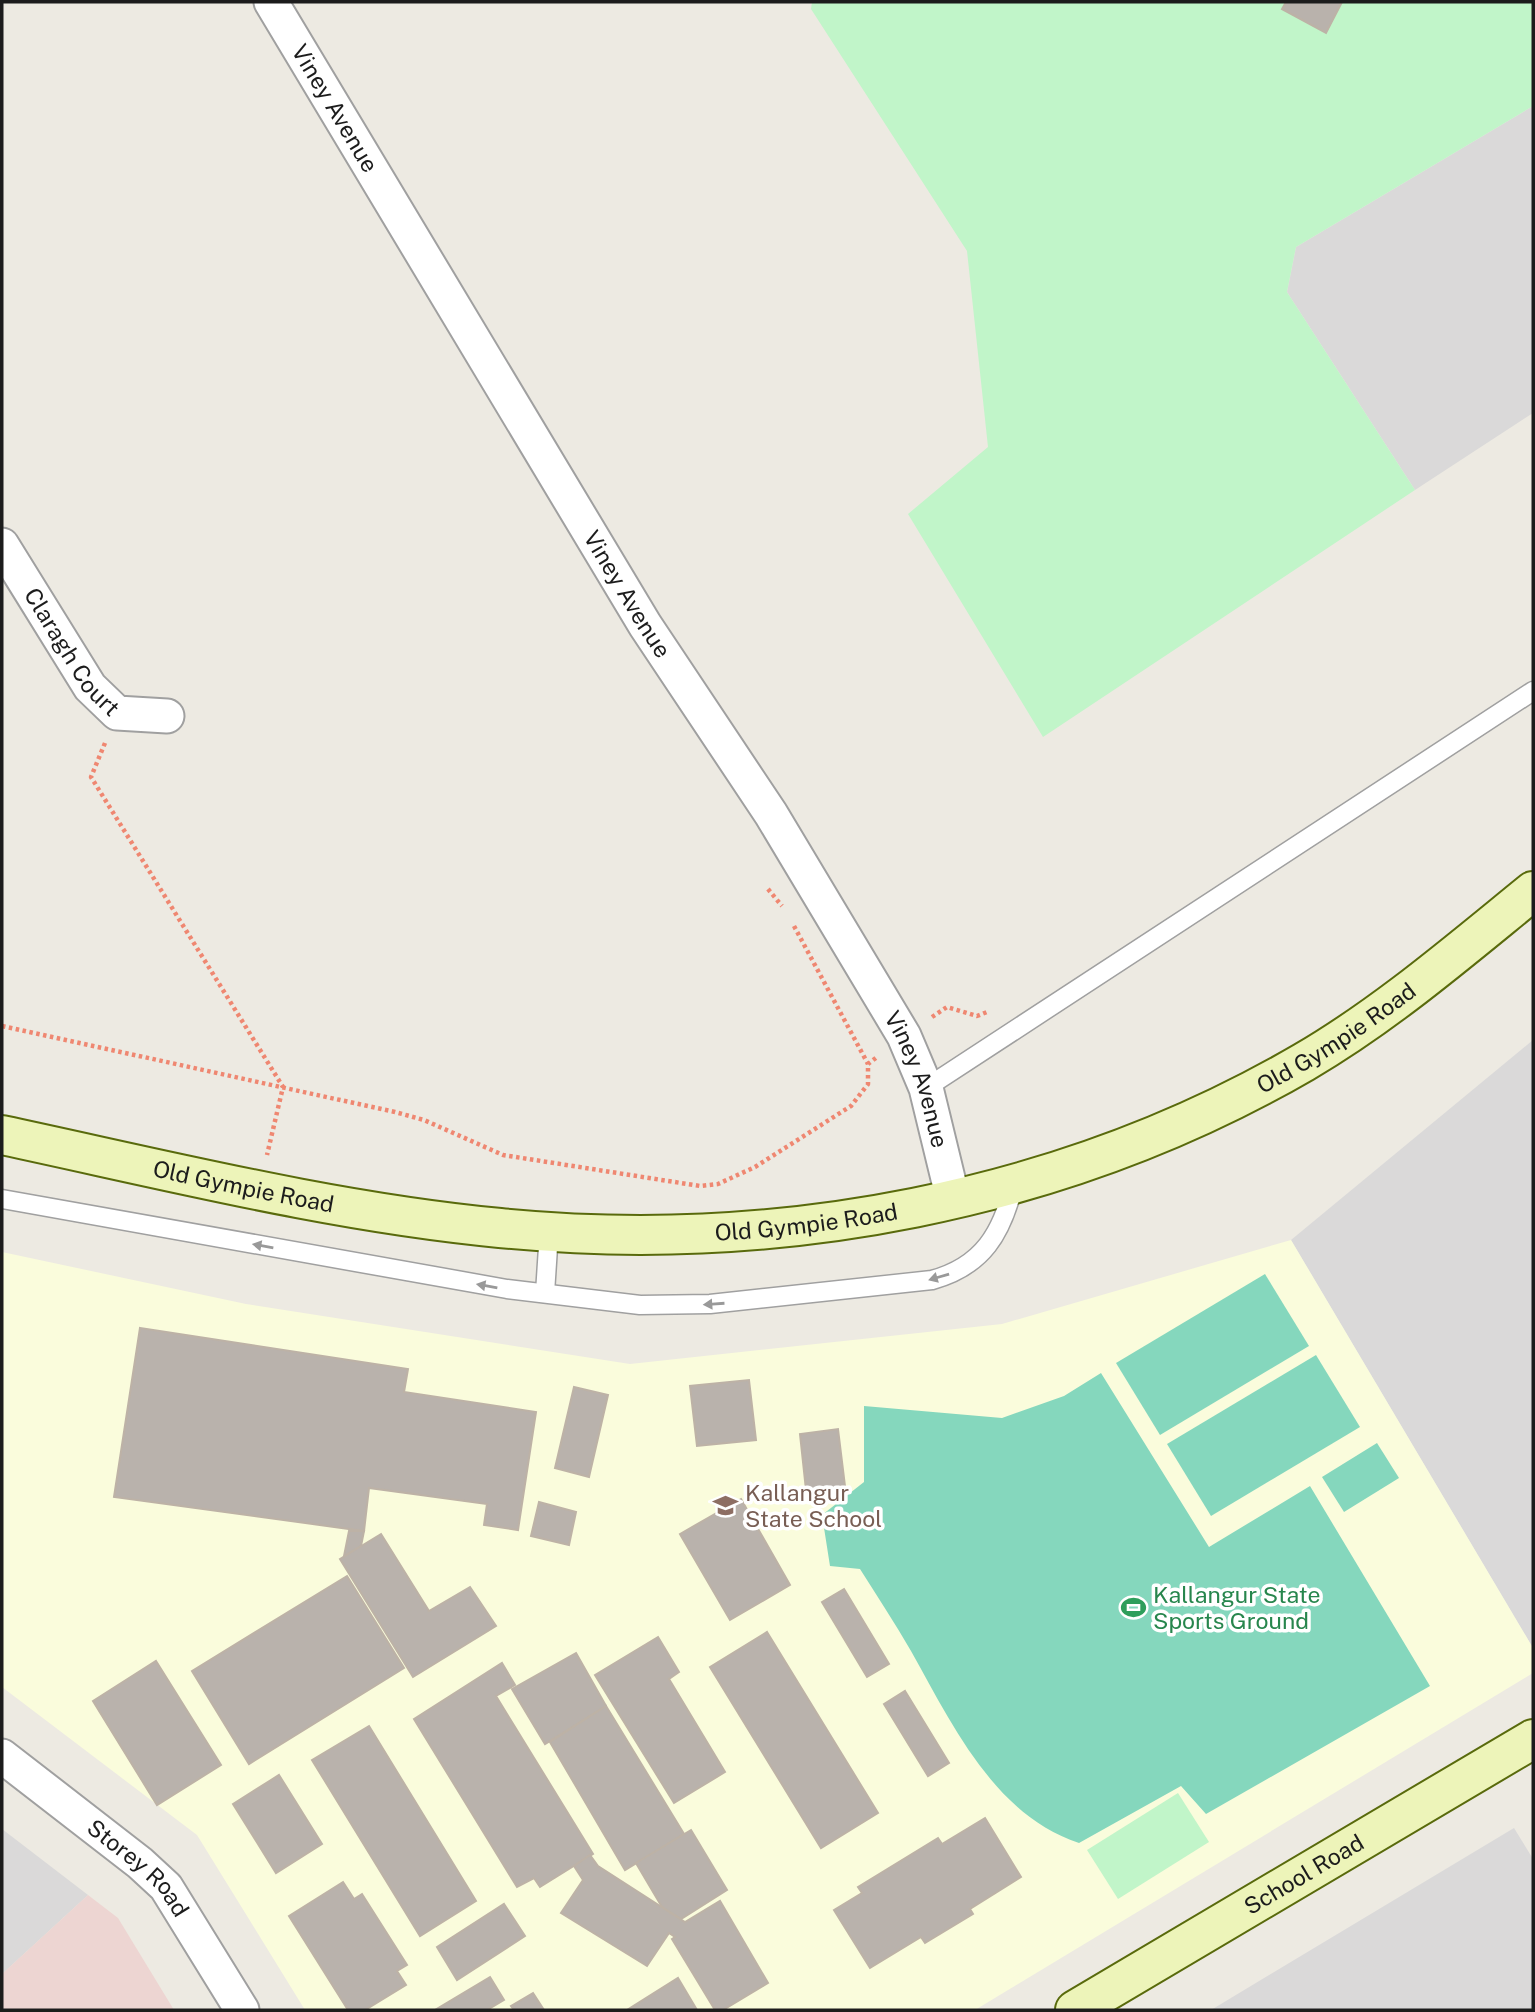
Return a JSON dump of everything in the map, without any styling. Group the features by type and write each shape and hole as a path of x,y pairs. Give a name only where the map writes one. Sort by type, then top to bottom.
{"main road":[{"name":"Old Gympie Road","path":"2,1135 259,1190 418,1217 550,1232 704,1235 853,1218 1014,1184 1144,1140 1249,1091 1302,1062 1392,1003 1533,891"},
{"name":"School Road","path":"1075,2010 1529,1750"}],"street":[{"name":"Viney Avenue","path":"271,2 645,625 771,814 905,1036 926,1088 953,1199"},
{"name":"Claragh Court","path":"2,545 90,687 117,713 167,716"},
{"name":"Storey Road","path":"2,1756 141,1863 166,1887 242,2010"}],"lane":[{"path":"926,1088 1533,691"},
{"path":"2,1199 331,1259 545,1293 640,1305 675,1306 806,1296 932,1280 950,1275 982,1252 994,1238 1006,1217 1014,1184"},
{"path":"545,1293 550,1232"}],"path":[{"path":"117,713 91,777 283,1087 259,1190"},
{"path":"768,889 785,910"},
{"path":"2,1026 424,1120 503,1155 700,1186 718,1185 746,1172 851,1106 868,1084 867,1064 789,918"},
{"path":"867,1064 947,1007 977,1016 995,1009"}],"shaded area":[{"path":"1533,106 1533,413 1415,490 1287,292 1296,247"},
{"path":"1533,1040 1533,1648 1291,1240"},
{"name":"Kallangur State School","path":"1291,1240 1533,1648 1533,1673 975,2010 305,2010 197,1835 2,1687 2,1252 246,1304 630,1364 1002,1324"},
{"path":"1514,1828 1533,1859 1533,2010 1211,2010"},
{"path":"2,1829 88,1895 2,1974"},
{"path":"88,1895 118,1918 174,2010 2,2010 2,1974"}],"green space":[{"path":"812,2 1533,2 1533,106 1296,247 1287,292 1415,490 1043,737 908,514 988,447 967,251 811,9"},
{"path":"1265,1274 1309,1346 1160,1435 1116,1363"},
{"path":"1316,1355 1360,1427 1211,1516 1167,1444"},
{"name":"Kallangur State Sports Ground","path":"1101,1373 1209,1547 1310,1486 1430,1686 1206,1814 1181,1786 1079,1843 1049,1830 1023,1811 999,1789 978,1764 860,1569 830,1566 822,1515 864,1482 864,1406 1002,1418 1064,1396"},
{"path":"1377,1443 1399,1478 1344,1512 1322,1477"},
{"path":"1178,1793 1209,1842 1118,1899 1087,1850"}],"building":[{"path":"1286,2 1342,2 1326,33 1282,9"},
{"path":"140,1328 408,1369 404,1392 536,1412 518,1530 484,1525 487,1504 369,1488 364,1531 114,1497"},
{"path":"749,1380 756,1440 697,1446 690,1386"},
{"path":"574,1387 608,1395 589,1477 555,1468"},
{"path":"838,1429 845,1486 806,1490 800,1434"},
{"path":"741,1499 790,1585 730,1620 680,1534"},
{"path":"539,1502 576,1512 569,1545 531,1536"},
{"path":"349,1531 364,1531 361,1546 344,1556"},
{"path":"381,1534 429,1611 470,1587 496,1626 413,1677 340,1559"},
{"path":"347,1576 404,1668 249,1764 192,1671"},
{"path":"844,1589 889,1664 867,1677 822,1602"},
{"path":"767,1632 878,1813 821,1848 710,1667"},
{"path":"658,1637 679,1672 669,1679 725,1772 674,1803 595,1675"},
{"path":"576,1653 606,1706 545,1744 512,1689"},
{"path":"156,1661 221,1765 157,1805 93,1701"},
{"path":"502,1663 515,1685 496,1696 593,1854 540,1887 534,1878 517,1887 414,1719"},
{"path":"905,1691 949,1763 928,1776 884,1704"},
{"path":"606,1706 684,1834 625,1870 550,1742"},
{"path":"369,1726 476,1901 420,1936 312,1760"},
{"path":"279,1775 322,1844 276,1873 233,1804"},
{"path":"985,1818 1021,1877 970,1909 973,1914 925,1943 921,1937 870,1968 834,1910 862,1893 858,1887 938,1838 942,1844"},
{"path":"691,1830 727,1890 681,1919 662,1907 636,1863"},
{"path":"590,1855 598,1866 685,1922 720,1901 768,1983 723,2010 715,2010 672,1939 675,1937 669,1933 647,1966 561,1913 583,1880 574,1866"},
{"path":"343,1882 354,1899 362,1894 407,1965 397,1971 406,1985 365,2010 348,2010 289,1916"},
{"path":"504,1904 525,1936 457,1980 437,1947"},
{"path":"490,1977 504,2000 487,2010 435,2010"},
{"path":"678,1978 697,2010 627,2010"},
{"path":"533,1993 544,2010 514,2010 511,2006"}],"place":[{"name":"Kallangur State School","path":"725,1506"},
{"name":"Kallangur State Sports Ground","path":"1133,1608"}]}
